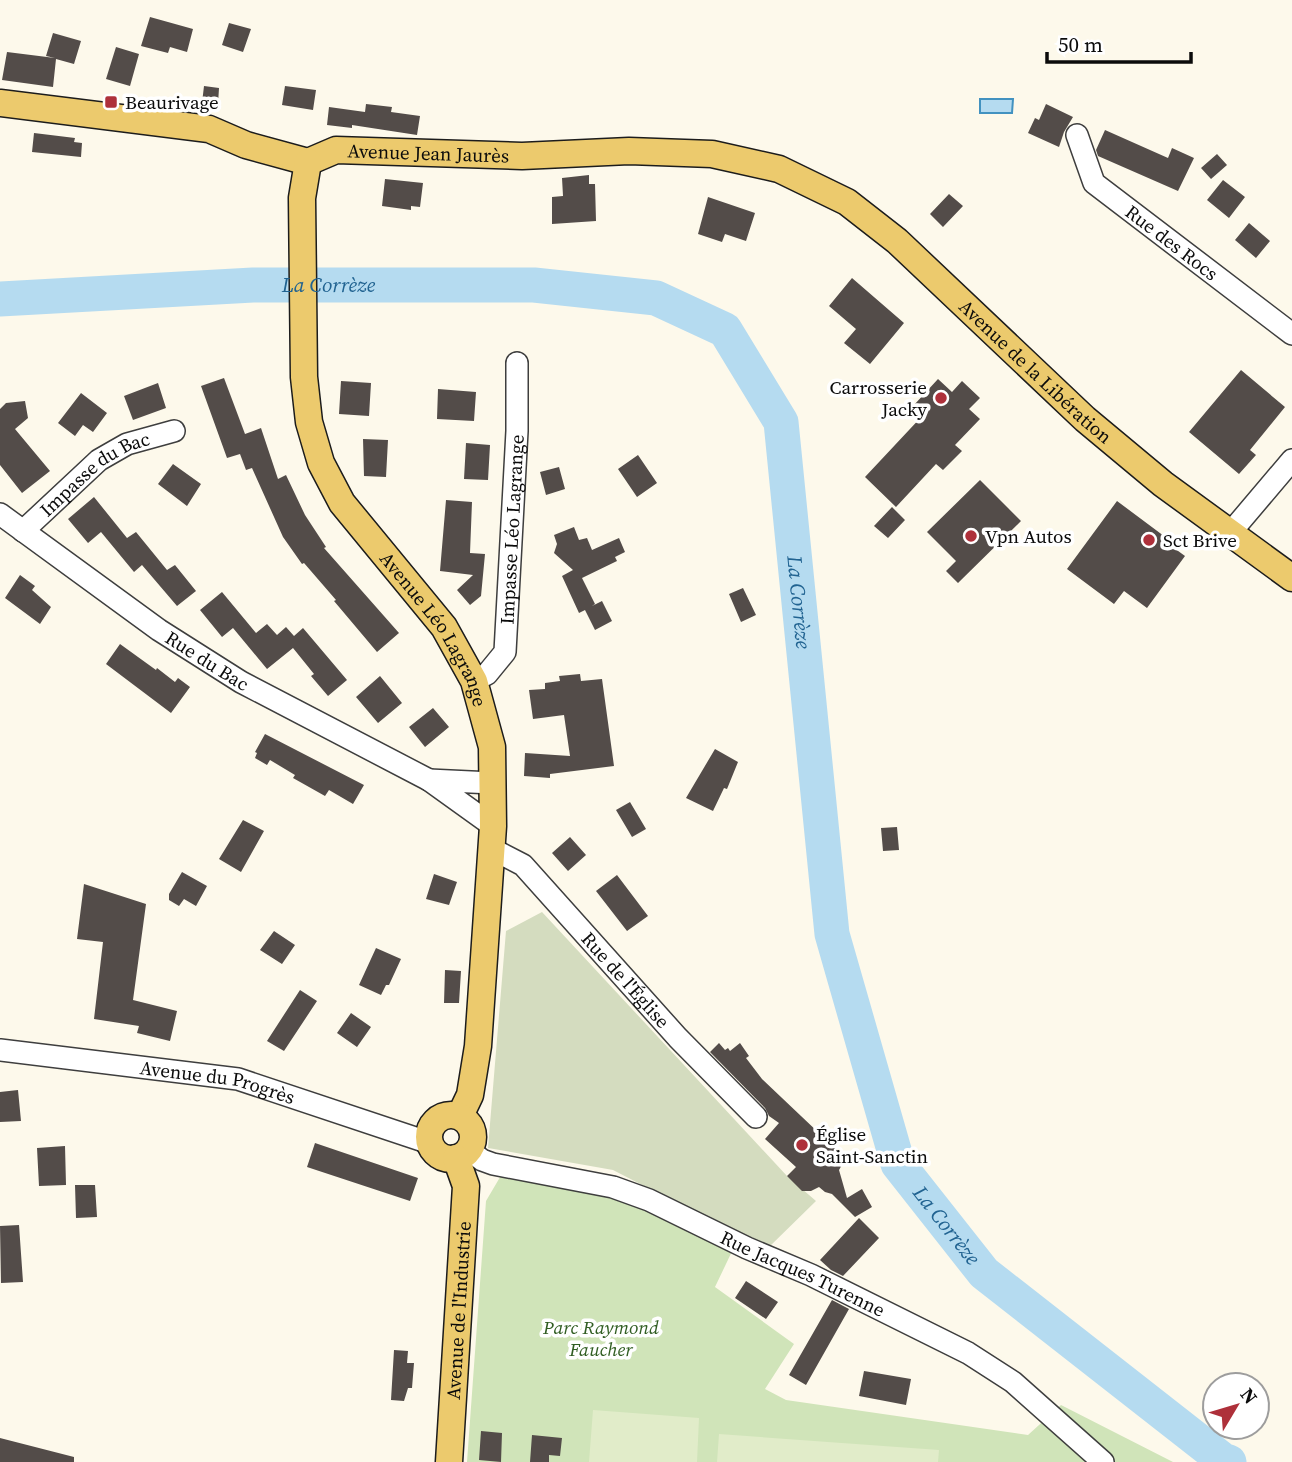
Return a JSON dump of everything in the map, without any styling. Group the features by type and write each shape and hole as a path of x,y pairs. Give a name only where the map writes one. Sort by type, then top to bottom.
{"main road":[{"path":"0,103 209,129 246,145 308,162"},
{"name":"Avenue Jean Jaurès","path":"308,162 336,150 522,156 629,151 712,154 779,169"},
{"name":"Avenue Léo Lagrange","path":"308,162 302,198 304,377 309,422 321,463 342,503 444,627 474,681 492,747 493,838 478,1046 470,1095 460,1116"},
{"name":"Avenue de la Libération","path":"779,169 847,202 897,241 1085,419 1163,484 1292,578"},
{"path":"446,1115 460,1116 473,1131 472,1144 463,1154 443,1157 430,1143 429,1136 434,1122 446,1115"},
{"name":"Avenue de l'Industrie","path":"450,1462 466,1186 463,1154"}],"street":[{"name":"Rue des Rocs","path":"1077,135 1094,183 1292,334"},
{"name":"Impasse Léo Lagrange","path":"474,681 487,674 505,653 517,431 517,363"},
{"name":"Impasse du Bac","path":"23,531 99,460 127,444 174,431"},
{"path":"1231,532 1292,460"},
{"name":"Rue du Bac","path":"0,514 159,630 241,681 429,780 493,838"},
{"name":"Rue du Bac","path":"429,780 492,783"},
{"name":"Rue de l'Église","path":"493,838 523,865 678,1038 756,1117"},
{"name":"Avenue du Progrès","path":"0,1050 239,1079 430,1143"},
{"name":"Rue Jacques Turenne","path":"463,1154 494,1164 612,1187 649,1200 747,1248 811,1275 979,1360 1013,1382 1103,1462"}],"green space":[{"path":"542,912 787,1176 816,1201 767,1249 613,1170 488,1148 506,931"},
{"name":"Parc Raymond Faucher","path":"506,1167 613,1187 736,1243 715,1287 794,1344 765,1389 786,1400 1028,1435 1061,1405 1173,1462 467,1462 486,1201"},
{"path":"593,1410 699,1418 697,1462 589,1462"},
{"path":"719,1434 939,1450 938,1462 717,1462"}],"water":[{"path":"980,99 1013,99 1012,113 980,113"}],"building":[{"path":"150,17 193,29 187,52 170,47 168,53 141,46"},
{"path":"229,23 251,29 243,52 222,45"},
{"path":"53,33 81,41 74,64 56,59 53,87 2,80 7,52 55,58 46,56"},
{"path":"116,47 139,54 130,86 106,79"},
{"path":"204,86 219,88 218,104 202,103"},
{"path":"285,86 316,90 313,110 282,105"},
{"path":"366,104 392,107 391,112 420,116 417,135 352,125 352,128 327,125 329,107 365,112"},
{"path":"1046,104 1073,117 1059,147 1028,133 1035,118 1039,120"},
{"path":"1105,130 1168,158 1172,148 1194,158 1178,191 1098,156 1096,150"},
{"path":"34,133 75,138 74,142 82,143 81,157 32,152"},
{"path":"1217,154 1227,165 1211,179 1201,168"},
{"path":"589,175 589,184 595,184 596,221 552,224 552,197 563,196 562,178"},
{"path":"385,179 423,183 420,207 411,206 411,210 382,206"},
{"path":"1223,180 1245,197 1229,218 1207,200"},
{"path":"949,194 963,206 943,227 930,214"},
{"path":"708,197 755,213 746,241 725,234 722,242 698,234"},
{"path":"1249,223 1270,241 1256,258 1235,240"},
{"path":"852,278 904,323 870,364 844,343 856,329 829,306"},
{"path":"1241,370 1285,407 1250,450 1256,455 1239,474 1189,432"},
{"path":"224,378 245,434 261,428 278,479 286,475 305,515 326,547 324,548 399,633 377,652 334,601 336,600 304,563 302,564 283,537 252,468 246,470 240,454 227,458 201,386"},
{"path":"938,379 952,392 962,381 980,398 969,409 980,419 955,445 962,451 943,470 936,464 896,507 865,477 924,414 914,405"},
{"path":"341,381 371,383 369,416 339,414"},
{"path":"158,383 166,408 133,420 124,396"},
{"path":"438,389 476,392 474,421 437,419"},
{"path":"81,393 107,413 93,432 83,425 75,436 58,423"},
{"path":"25,401 28,418 15,429 50,471 22,493 0,465 0,409 6,403"},
{"path":"363,439 388,440 386,477 364,476"},
{"path":"466,443 490,445 488,480 464,479"},
{"path":"638,455 657,483 637,497 618,469"},
{"path":"173,464 201,484 187,506 158,484"},
{"path":"559,467 565,489 546,495 540,472"},
{"path":"980,480 1021,521 958,583 946,571 956,561 927,532"},
{"path":"94,497 127,538 136,532 167,570 175,565 196,591 177,606 142,565 134,572 101,532 88,543 68,519"},
{"path":"446,500 472,502 470,553 485,554 481,596 470,605 457,590 473,575 440,571"},
{"path":"1117,501 1176,545 1174,548 1185,556 1147,608 1124,591 1114,604 1067,569"},
{"path":"892,507 905,520 888,538 874,526"},
{"path":"574,527 579,540 587,538 592,550 619,538 625,552 615,557 617,561 582,578 595,604 592,606 602,601 612,621 595,630 585,610 579,613 562,576 573,570 554,553 557,544 554,535"},
{"path":"20,575 35,586 32,590 51,607 40,624 5,598"},
{"path":"743,588 756,615 741,622 729,594"},
{"path":"222,592 256,633 267,624 277,635 286,627 294,636 303,628 347,680 328,696 293,648 267,669 233,628 222,637 200,610"},
{"path":"120,644 175,682 178,678 190,687 171,713 106,664"},
{"path":"580,674 581,681 602,679 614,766 550,774 550,778 524,776 525,753 570,756 564,715 533,719 529,690 545,689 545,683 560,681 559,676"},
{"path":"380,676 402,703 378,723 356,697"},
{"path":"433,708 449,727 425,747 409,727"},
{"path":"265,734 364,785 353,804 329,790 325,796 293,778 295,775 270,760 267,765 255,758 255,752"},
{"path":"715,749 738,762 727,789 724,788 713,811 686,798"},
{"path":"630,802 646,829 632,837 616,810"},
{"path":"243,820 264,831 241,872 219,859"},
{"path":"897,827 899,850 883,851 881,828"},
{"path":"570,837 586,855 568,871 552,853"},
{"path":"182,872 207,886 196,906 184,899 179,906 169,900 169,894"},
{"path":"434,874 457,882 449,905 426,899"},
{"path":"617,875 648,916 627,931 596,891"},
{"path":"84,884 146,904 133,1000 177,1011 170,1041 137,1033 139,1026 94,1019 103,942 77,939"},
{"path":"274,931 295,945 282,964 260,950"},
{"path":"376,948 401,959 389,985 386,985 381,995 359,985"},
{"path":"445,970 461,971 459,1003 444,1003"},
{"path":"300,990 317,1001 284,1051 267,1041"},
{"path":"351,1013 371,1027 357,1047 337,1033"},
{"path":"719,1043 725,1050 728,1048 730,1051 740,1043 749,1056 746,1058 762,1079 840,1153 843,1163 839,1170 847,1198 862,1189 872,1207 855,1217 832,1194 819,1187 802,1191 787,1176 796,1167 765,1139 779,1123 769,1116 765,1108 710,1052"},
{"path":"18,1090 21,1121 0,1122 0,1092"},
{"path":"315,1143 418,1178 410,1201 307,1167"},
{"path":"65,1146 66,1185 39,1186 37,1148"},
{"path":"75,1185 95,1185 97,1217 76,1218"},
{"path":"859,1218 879,1238 843,1276 820,1260"},
{"path":"19,1225 23,1282 1,1283 0,1226"},
{"path":"746,1281 778,1302 766,1319 735,1298"},
{"path":"832,1300 849,1309 806,1385 789,1375"},
{"path":"394,1350 408,1351 407,1363 414,1363 412,1388 408,1388 404,1401 391,1400"},
{"path":"864,1371 911,1379 906,1405 859,1396"},
{"path":"481,1431 502,1433 501,1462 479,1460"},
{"path":"532,1435 562,1438 560,1456 549,1455 549,1462 530,1462"},
{"path":"0,1438 74,1457 74,1462 0,1462"}],"waterway":[{"name":"La Corrèze","path":"0,299 253,285 534,285 656,298 725,330 781,422 832,934 898,1164 984,1273 1229,1462"}],"place":[{"name":"Beaurivage","path":"111,102"},
{"name":"Carrosserie Jacky","path":"941,398"},
{"name":"Vpn Autos","path":"971,536"},
{"name":"Sct Brive","path":"1149,540"},
{"name":"Église Saint-Sanctin","path":"802,1145"}]}
